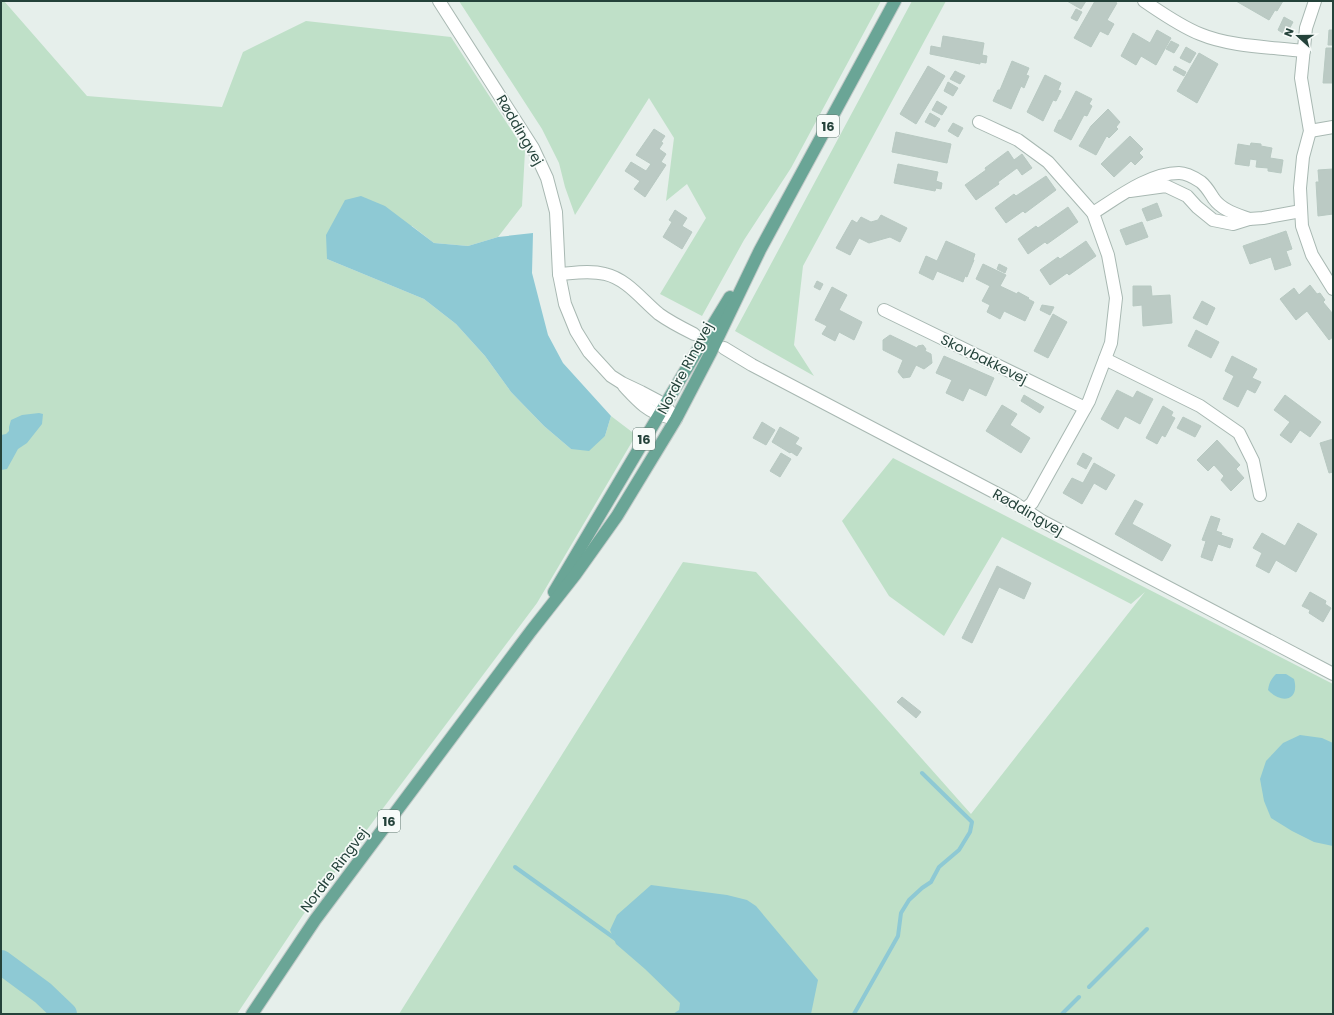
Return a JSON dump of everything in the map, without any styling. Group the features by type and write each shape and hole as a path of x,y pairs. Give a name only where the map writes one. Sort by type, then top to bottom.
{"main road":[{"name":"Nordre Ringvej","path":"252,1014 315,920 531,631 575,575 617,516 676,419 711,352 760,250 895,1"},
{"name":"Nordre Ringvej","path":"531,631 661,410 760,250"}],"street":[{"name":"Røddingvej","path":"439,1 533,148 547,178 556,212 559,274 565,304 576,331 589,352 611,376 641,392 661,410 676,419"},
{"path":"1144,1 1174,22 1201,34 1230,42 1304,51"},
{"path":"1315,1 1306,28 1301,78 1310,131 1303,157 1300,188 1301,211 1302,226 1312,255 1333,289"},
{"path":"979,122 1018,140 1048,162 1093,213 1108,255 1116,298 1111,343 1085,408 1032,503 1024,509"},
{"path":"1310,131 1333,127"},
{"path":"1093,213 1145,182 1167,174 1180,173 1192,177 1202,183 1215,200 1225,209 1248,219"},
{"path":"1130,191 1166,186 1187,196 1197,207 1213,220 1234,224 1248,219 1263,218 1301,211"},
{"path":"559,274 595,272 616,278 660,314 694,334"},
{"name":"Skovbakkevej","path":"884,310 1085,408"},
{"name":"Røddingvej","path":"724,348 752,365 1013,502 1042,521 1333,674"},
{"path":"1104,359 1200,406 1239,433 1253,462 1260,494"}],"green space":[{"path":"1,1 4,1 87,96 222,107 243,52 306,21 451,37 525,151 522,206 498,237 468,246 434,243 412,226 327,259 424,299 456,324 485,356 511,392 544,426 571,449 605,436 611,416 636,435 537,603 303,915 237,1014 1,1014"},
{"path":"459,1 881,1 791,168 744,240 702,316 660,294 706,218 687,184 666,201 674,138 649,98 575,215 565,187 559,163 542,129"},
{"path":"912,1 946,1 803,266 794,345 814,376 735,331"},
{"path":"893,458 1333,684 1333,1014 399,1014 683,562 756,572 971,814 1145,592 1131,604 1002,537 944,636 889,596 842,521"}],"water":[{"path":"361,196 385,206 434,243 468,246 498,237 533,233 532,273 548,335 563,363 611,416 605,436 589,451 571,449 544,426 511,392 485,356 456,324 424,299 327,259 326,235 345,200"},
{"path":"43,414 42,424 27,443 18,449 7,469 1,470 1,435 6,434 9,431 11,420 22,415"},
{"path":"1276,674 1286,674 1294,679 1295,686 1292,696 1284,699 1279,698 1268,690 1270,681"},
{"path":"1300,735 1322,738 1333,743 1333,846 1314,842 1271,818 1264,801 1260,779 1266,761 1283,743"},
{"path":"651,885 727,895 747,900 756,906 818,980 811,1014 673,1014 679,1010 680,1003 645,969 616,944 610,930 617,915"}],"building":[{"path":"1067,1 1086,1 1081,9"},
{"path":"1095,1 1113,1 1117,3 1107,20 1114,24 1108,35 1100,31 1091,47 1074,38"},
{"path":"1236,1 1283,1 1269,20"},
{"path":"1076,9 1082,12 1077,21 1071,18"},
{"path":"1284,17 1293,22 1286,35 1278,30"},
{"path":"1157,30 1171,38 1156,65 1141,56 1136,65 1121,56 1133,33 1150,43"},
{"path":"1329,30 1333,30 1333,45 1328,45"},
{"path":"943,36 984,43 982,55 987,56 986,63 980,62 980,64 930,54 931,46 941,48"},
{"path":"1171,41 1179,45 1174,53 1166,49"},
{"path":"1186,47 1196,53 1190,63 1180,58"},
{"path":"1326,48 1333,48 1333,83 1323,83"},
{"path":"1199,53 1218,64 1197,103 1177,91"},
{"path":"1012,61 1029,68 1026,75 1029,76 1024,88 1021,86 1011,109 993,101 998,90 1000,90"},
{"path":"928,66 945,76 916,124 900,114"},
{"path":"1175,66 1186,72 1184,76 1173,70"},
{"path":"955,71 965,76 960,84 950,79"},
{"path":"1045,75 1061,83 1058,90 1061,91 1056,101 1053,100 1043,121 1027,112"},
{"path":"948,82 958,88 953,96 944,91"},
{"path":"1076,91 1092,99 1089,104 1092,106 1087,116 1084,115 1071,140 1054,131"},
{"path":"937,101 947,107 942,115 932,110"},
{"path":"1108,109 1120,122 1116,127 1118,129 1109,138 1107,136 1106,137 1096,155 1079,146 1091,126"},
{"path":"930,113 940,119 935,127 925,122"},
{"path":"953,123 963,128 958,137 948,131"},
{"path":"654,129 665,136 659,149 666,154 661,162 666,165 645,197 634,189 640,181 625,171 631,162 646,171 651,164 636,155"},
{"path":"896,132 951,144 947,163 892,152"},
{"path":"1130,136 1143,149 1139,153 1143,157 1135,165 1131,161 1114,177 1101,164"},
{"path":"1251,143 1261,144 1261,146 1272,148 1270,158 1283,160 1281,173 1268,171 1268,168 1256,167 1257,160 1250,159 1249,166 1235,164 1238,144 1250,146"},
{"path":"1008,151 1014,160 1022,154 1032,168 1022,175 1017,168 998,182 999,184 976,200 965,185 986,170 985,168"},
{"path":"898,164 938,172 936,181 942,183 941,189 936,188 935,191 894,183"},
{"path":"1333,169 1333,214 1318,216 1316,182 1319,182 1318,170"},
{"path":"1046,176 1056,190 1025,213 1023,211 1006,223 995,208 1014,194 1016,196"},
{"path":"1157,203 1162,216 1147,221 1142,209"},
{"path":"1068,207 1078,222 1047,244 1045,242 1028,254 1018,239 1036,226 1038,228"},
{"path":"675,210 687,218 682,226 692,232 682,249 663,237 672,222 669,220"},
{"path":"881,215 907,228 900,242 890,237 869,243 859,238 850,255 836,248 852,220 857,223 861,217 871,222 878,220"},
{"path":"1142,222 1148,237 1126,245 1120,230"},
{"path":"1286,231 1292,249 1286,251 1291,265 1275,270 1271,257 1250,264 1243,246"},
{"path":"946,241 975,254 967,277 965,276 963,282 937,271 933,280 919,273 926,256 937,261"},
{"path":"1086,241 1096,256 1069,275 1067,273 1050,285 1040,270 1058,257 1060,259"},
{"path":"983,264 1006,275 1000,286 1017,294 1018,292 1034,302 1025,321 1004,311 1000,319 987,312 990,305 982,301 990,286 976,279"},
{"path":"999,264 1007,268 1005,273 997,269"},
{"path":"817,281 823,284 820,290 814,287"},
{"path":"1310,285 1317,294 1320,293 1325,300 1323,302 1333,314 1333,337 1329,340 1307,311 1296,320 1280,299 1294,288 1299,295"},
{"path":"1133,286 1151,286 1152,296 1170,295 1172,323 1143,326 1142,305 1133,306"},
{"path":"832,287 847,295 839,310 862,322 854,340 839,332 835,341 822,334 827,326 815,320"},
{"path":"1202,301 1215,308 1207,325 1193,318"},
{"path":"1042,305 1054,307 1050,315 1040,310"},
{"path":"1053,314 1067,322 1048,358 1034,351"},
{"path":"1196,330 1219,342 1211,358 1188,346"},
{"path":"890,335 917,348 918,346 923,345 926,349 925,351 931,354 932,363 924,369 916,365 910,377 903,378 898,372 903,360 883,350 883,340"},
{"path":"944,356 994,378 986,396 969,388 963,401 946,393 952,380 936,373"},
{"path":"1232,356 1257,369 1252,378 1261,382 1255,393 1247,389 1238,407 1223,399 1234,376 1225,371"},
{"path":"1117,390 1133,398 1137,391 1153,399 1140,424 1125,416 1118,429 1101,419"},
{"path":"1024,395 1044,407 1040,413 1021,401"},
{"path":"1285,395 1321,422 1310,437 1300,430 1291,443 1280,435 1290,422 1274,410"},
{"path":"1002,405 1017,414 1010,425 1030,438 1021,453 986,431"},
{"path":"1163,406 1173,412 1171,416 1175,418 1165,437 1162,435 1157,444 1146,438"},
{"path":"1183,417 1201,426 1195,437 1177,428"},
{"path":"762,422 775,430 766,445 753,438"},
{"path":"780,427 799,438 795,444 802,448 797,456 772,442"},
{"path":"1333,439 1333,472 1329,473 1320,443"},
{"path":"1217,440 1240,465 1236,469 1244,478 1231,491 1221,480 1224,476 1214,465 1208,471 1197,460"},
{"path":"781,453 791,459 780,477 770,471"},
{"path":"1083,453 1092,458 1086,469 1077,464"},
{"path":"1094,463 1115,475 1106,490 1094,483 1082,504 1063,493 1072,478 1083,483"},
{"path":"1135,500 1143,504 1132,524 1171,545 1162,561 1115,534"},
{"path":"1211,516 1220,519 1216,531 1222,533 1221,535 1233,539 1230,548 1218,544 1212,561 1201,557 1206,541 1202,540"},
{"path":"1298,523 1317,534 1296,572 1276,560 1269,573 1256,566 1262,553 1253,548 1262,533 1285,546"},
{"path":"997,566 1031,583 1024,599 999,587 972,643 962,638"},
{"path":"1310,592 1326,601 1325,604 1331,608 1323,622 1309,613 1310,610 1302,606"},
{"path":"902,697 921,712 916,718 897,702"}],"waterway":[{"path":"854,1014 898,936 901,913 909,900 931,882 939,867 959,850 970,832 972,822 922,773"},
{"path":"515,867 617,940"},
{"path":"1089,987 1147,929"},
{"path":"1,962 43,993 65,1014"},
{"path":"1062,1014 1079,997"}]}
